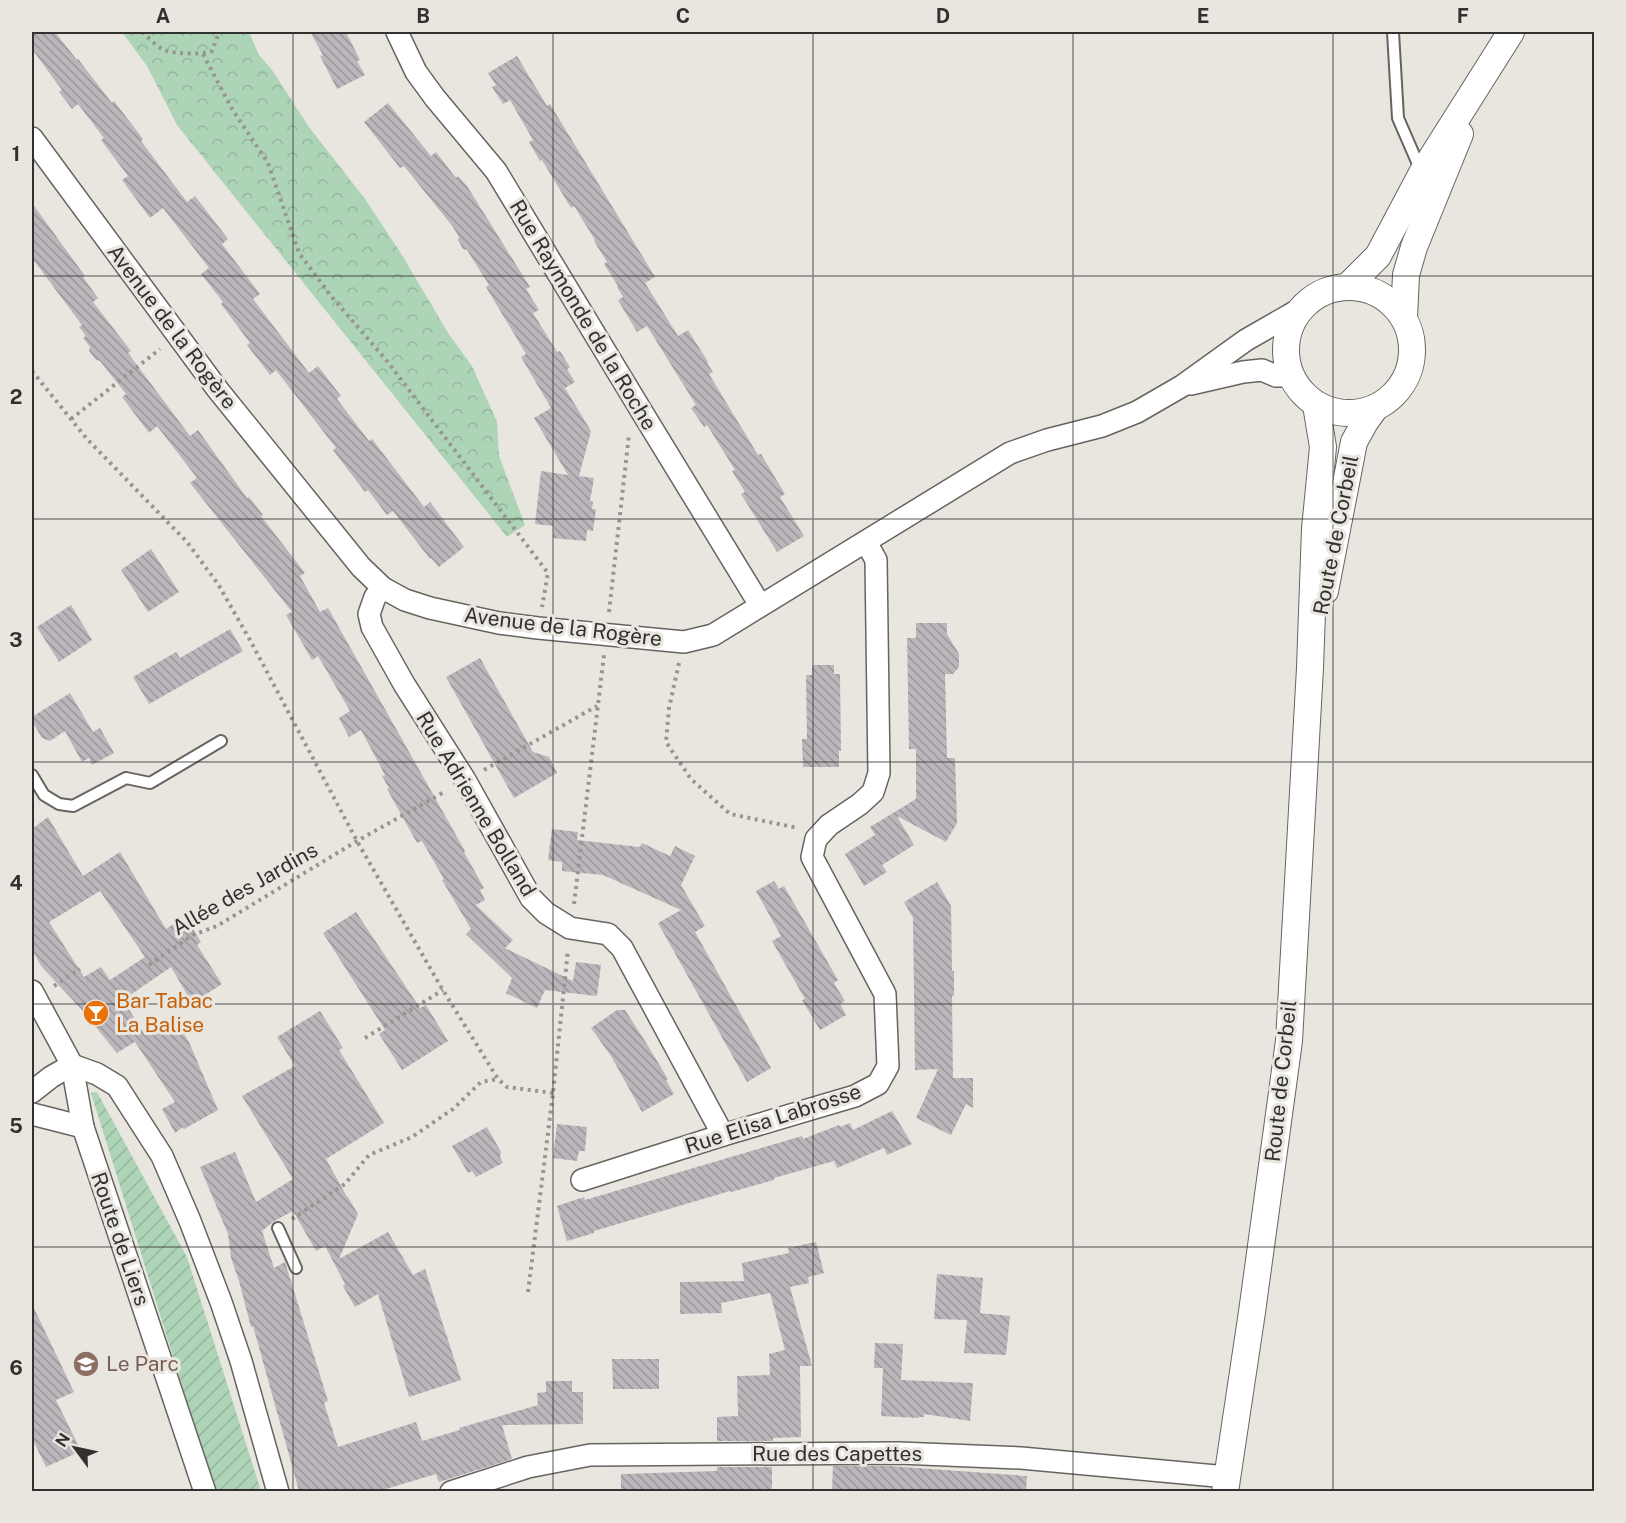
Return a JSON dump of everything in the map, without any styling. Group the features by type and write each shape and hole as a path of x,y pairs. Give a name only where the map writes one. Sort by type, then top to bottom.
{"street":[{"name":"Rue Raymonde de la Roche","path":"397,32 416,72 496,171 760,605"},
{"path":"1347,287 1378,256 1422,173 1510,32"},
{"path":"1404,318 1406,275 1414,247 1480,81"},
{"name":"Avenue de la Rogère","path":"32,138 218,390 361,567 384,588 405,600 430,608 500,623 684,642 713,635 1010,453 1047,440 1102,426 1137,412 1182,386 1246,340 1300,309"},
{"path":"1347,287 1364,288 1380,295 1393,305 1404,318 1411,338 1411,359 1405,379 1392,396 1375,408 1355,413 1335,412 1316,405 1301,392 1290,376 1286,359 1286,341 1291,324 1300,309 1321,293 1347,287"},
{"name":"Avenue de la Rogère","path":"1182,386 1262,370 1276,376 1290,376"},
{"name":"Route de Corbeil","path":"1226,1484 1289,1041 1310,668 1315,529 1323,447 1316,405"},
{"name":"Route de Corbeil","path":"1310,668 1354,442 1375,408"},
{"path":"822,832 873,792 879,773 876,560 866,542"},
{"name":"Rue Adrienne Bolland","path":"384,588 375,597 369,614 372,627 404,684 465,780 531,898 546,913 570,928 608,934 622,948 723,1135"},
{"name":"Rue Elisa Labrosse","path":"582,1180 855,1096 878,1084 888,1066 885,994 812,856 816,839 822,832"},
{"name":"Route de Liers","path":"34,994 72,1065 82,1127 205,1491"},
{"path":"32,1092 51,1077 72,1065 97,1074 117,1086 162,1156 221,1302 241,1361 278,1491"},
{"path":"32,1114 82,1127"},
{"name":"Rue des Capettes","path":"451,1491 528,1467 590,1455 899,1453 1021,1458 1226,1484"}],"lane":[{"path":"1393,32 1398,118 1434,201"},
{"path":"32,775 44,795 59,804 73,806 126,778 150,783 221,741"},
{"path":"278,1228 296,1268"}],"path":[{"path":"142,32 166,51 203,54 212,51 219,32"},
{"path":"203,54 232,110 268,163 299,253 387,361 548,573 538,628"},
{"path":"71,419 177,335"},
{"path":"32,371 87,439 187,542 219,584 357,841 443,990 498,1079 507,1087 552,1093"},
{"path":"528,1292 631,421 642,412"},
{"path":"684,642 669,708 666,742 691,779 730,814 822,832"},
{"name":"Allée des Jardins","path":"149,965 193,935 217,926 357,841"},
{"path":"34,994 80,969"},
{"path":"365,1038 443,990"},
{"path":"278,1228 345,1184 369,1155 412,1137 453,1109 481,1082 498,1079"}],"green space":[{"path":"122,32 249,32 259,55 272,70 309,127 365,199 402,255 448,333 472,366 497,422 499,456 525,525 507,537 177,125 147,66"},
{"path":"97,1092 187,1257 261,1491 215,1491 91,1093"}],"building":[{"path":"32,32 55,32 112,103 114,101 187,202 195,196 228,239 222,244 260,294 253,299 309,373 318,366 341,396 337,399 369,441 372,439 424,507 430,502 464,547 439,567 430,559 393,511 387,515 368,490 365,492 333,450 336,448 276,370 270,375 247,345 250,343 221,304 223,302 201,274 209,268 163,208 150,218 122,180 128,176 101,140 104,138 78,104 72,109 59,92 62,90 32,49"},
{"path":"310,32 346,32 365,75 337,89 320,56 323,55"},
{"path":"517,56 547,106 550,104 655,277 645,283 678,336 688,330 713,372 709,374 758,455 761,454 785,494 780,497 804,536 777,552 741,494 745,492 732,471 735,470 707,425 704,427 691,408 696,405 647,326 637,332 618,300 623,297 604,264 607,262 574,206 571,208 542,160 540,161 529,142 533,140 510,100 503,104 492,87 496,85 488,73"},
{"path":"388,103 431,156 436,152 456,178 458,176 467,186 530,287 526,289 539,310 533,313 557,352 560,351 570,367 567,369 575,382 565,388 591,431 579,476 594,478 590,501 593,502 592,509 596,509 593,531 587,530 586,541 553,538 554,526 535,524 541,471 568,475 534,418 551,408 521,357 526,354 486,287 489,285 467,250 463,249 453,227 404,166 400,168 364,122"},
{"path":"32,203 85,276 83,277 98,298 93,302 131,351 128,353 190,436 198,430 247,498 249,497 263,515 261,516 305,573 300,576 320,612 328,608 484,888 480,890 485,900 476,905 513,940 505,948 573,981 576,962 601,965 597,996 545,990 537,1008 506,993 512,978 466,934 471,929 422,841 417,843 387,789 389,788 382,776 385,775 361,730 349,737 339,718 350,711 318,656 312,660 286,615 292,612 190,483 197,478 157,426 149,433 122,397 126,394 100,361 96,360 89,351 90,347 83,338 86,336 79,327 82,325 32,258"},
{"path":"151,549 179,592 148,612 121,570"},
{"path":"71,605 92,640 59,662 37,627"},
{"path":"916,623 947,623 947,634 959,654 959,667 953,674 945,674 947,758 955,758 957,823 946,842 897,816 914,845 882,865 887,872 864,886 845,854 875,835 870,827 916,799 916,749 909,749 907,638 916,638"},
{"path":"230,629 243,651 149,704 133,677 176,652 180,658"},
{"path":"480,658 533,752 549,757 557,773 514,798 446,677"},
{"path":"812,665 834,665 834,674 840,674 841,751 839,750 839,767 803,767 802,739 807,739 806,675 812,675"},
{"path":"70,693 93,732 100,728 114,753 92,765 89,758 82,762 65,731 50,741 42,738 32,721 32,717"},
{"path":"48,817 83,876 120,852 166,929 180,920 186,927 191,926 201,942 197,945 222,984 192,1003 171,967 123,1000 145,1035 173,1016 189,1042 218,1110 175,1133 162,1109 175,1102 135,1042 141,1038 117,1053 82,1010 42,967 32,950 32,829","holes":["100,891 145,957 110,980 101,967 84,977 49,922"]},
{"path":"552,829 578,832 577,840 640,847 642,843 670,856 675,846 695,856 681,885 705,926 695,932 771,1068 747,1082 658,923 681,910 603,875 562,871 562,862 548,860"},
{"path":"774,881 779,889 784,886 838,980 834,983 845,1001 840,1004 846,1015 820,1030 772,941 781,936 756,891"},
{"path":"937,882 951,906 952,971 954,971 953,1078 973,1078 973,1108 966,1104 951,1135 916,1118 938,1069 915,1070 913,918 904,902"},
{"path":"356,912 420,1008 426,1005 448,1041 402,1070 379,1034 385,1030 323,933"},
{"path":"617,1010 625,1010 668,1079 666,1080 674,1094 642,1112 611,1056 591,1028"},
{"path":"320,1011 343,1048 339,1050 384,1123 326,1159 358,1214 339,1259 388,1232 413,1275 425,1269 461,1380 409,1397 378,1294 355,1307 325,1246 316,1251 293,1211 274,1221 262,1231 274,1268 285,1262 328,1401 324,1403 338,1447 416,1422 422,1441 460,1430 459,1428 538,1405 537,1393 546,1392 546,1381 572,1381 572,1392 583,1392 583,1424 502,1425 512,1459 439,1482 436,1474 379,1491 299,1491 253,1326 251,1327 231,1258 228,1234 200,1167 235,1152 256,1202 293,1179 242,1096 295,1066 277,1037"},
{"path":"892,1111 912,1144 887,1155 884,1148 837,1168 834,1161 594,1231 594,1233 567,1241 557,1206 584,1197 585,1200 802,1136 803,1139 839,1125 840,1127 850,1123 853,1130"},
{"path":"557,1124 587,1127 585,1151 579,1151 577,1161 553,1158"},
{"path":"487,1127 501,1152 500,1157 503,1163 476,1177 472,1171 468,1173 452,1146"},
{"path":"816,1242 824,1273 808,1277 809,1283 790,1287 812,1366 800,1366 801,1437 773,1438 773,1441 717,1441 717,1417 738,1416 737,1376 770,1375 769,1354 785,1350 770,1293 721,1303 722,1313 680,1314 680,1282 744,1281 742,1263 789,1253 788,1248"},
{"path":"937,1274 983,1278 980,1313 1010,1316 1006,1355 964,1353 967,1320 934,1319"},
{"path":"32,1304 74,1392 56,1400 81,1451 46,1467 32,1438"},
{"path":"875,1343 903,1344 901,1380 973,1383 970,1421 924,1414 924,1417 919,1418 881,1416 883,1368 874,1368"},
{"path":"612,1359 659,1359 659,1389 613,1389"},
{"path":"833,1466 889,1466 1027,1476 1026,1491 832,1491"},
{"path":"717,1467 772,1467 772,1491 621,1491 621,1474 717,1471"}],"place":[{"name":"Bar Tabac La Balise","path":"96,1013"},
{"name":"Le Parc","path":"86,1364"}]}
